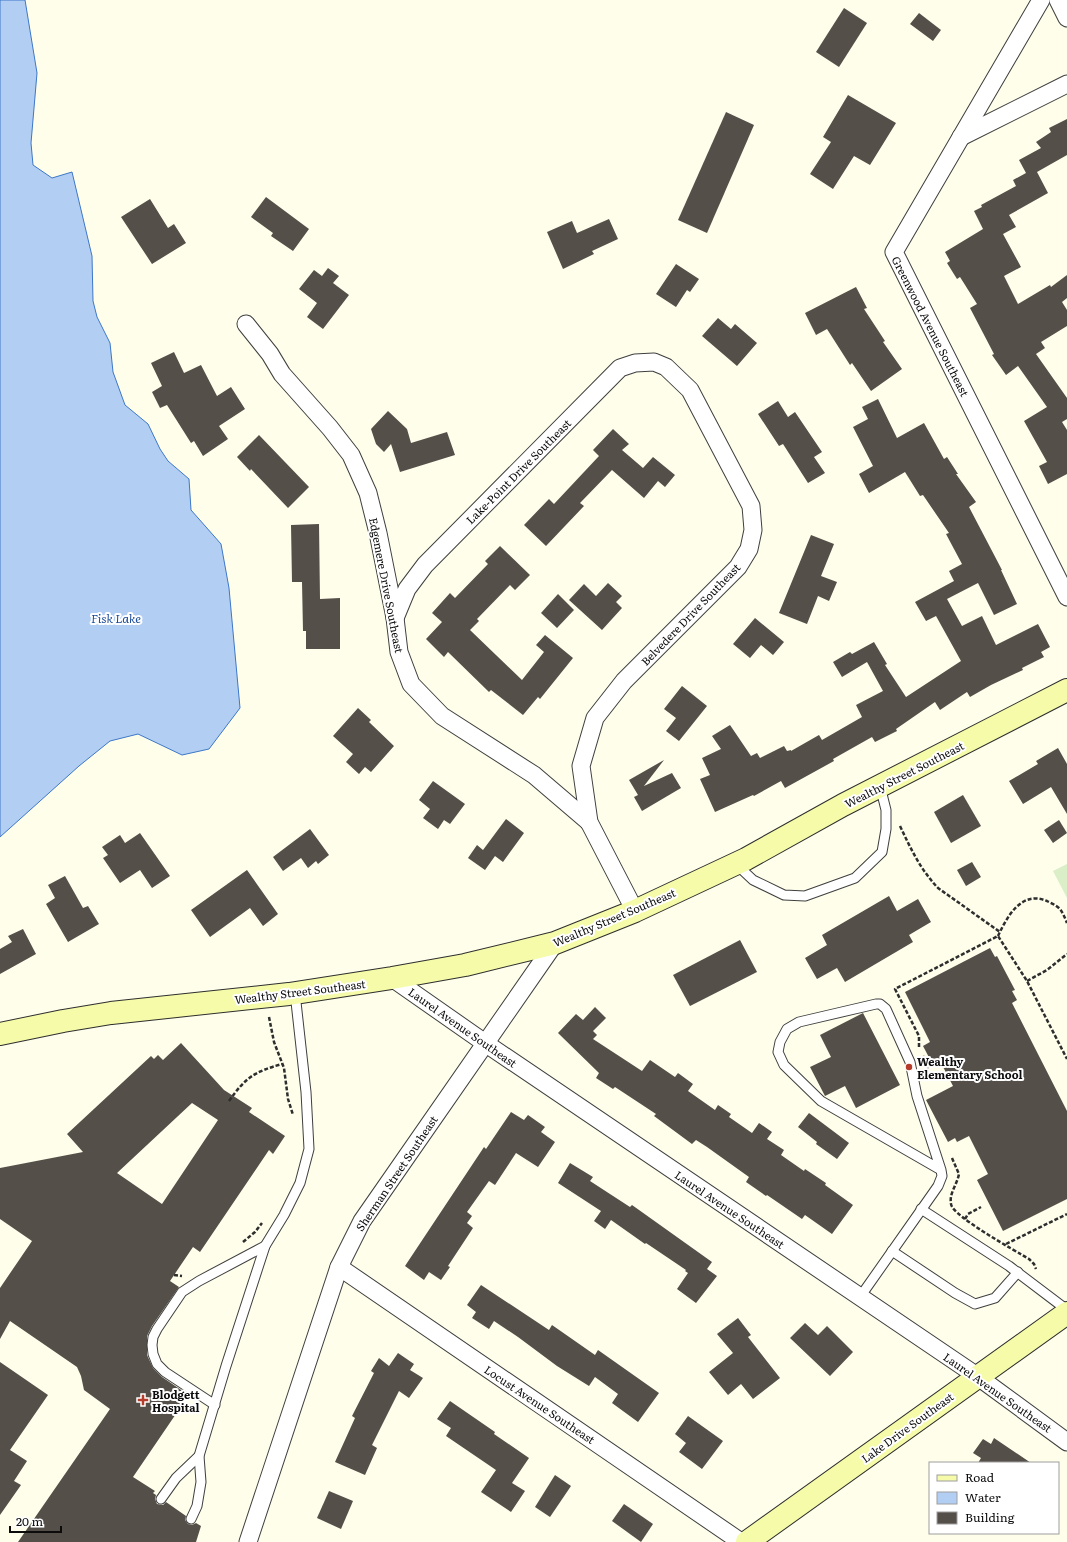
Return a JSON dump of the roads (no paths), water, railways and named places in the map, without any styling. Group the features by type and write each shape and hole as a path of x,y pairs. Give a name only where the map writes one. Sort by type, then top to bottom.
{"main road":[{"name":"Wealthy Street Southeast","path":"0,1034 111,1013 295,993 392,978 464,965 555,943 635,910 736,864 880,786 1067,690"},
{"name":"Lake Drive Southeast","path":"747,1542 1067,1313"}],"street":[{"name":"Greenwood Avenue Southeast","path":"1041,0 894,252 1067,597"},
{"path":"1058,0 1067,18"},
{"path":"961,137 1067,84"},
{"name":"Edgemere Drive Southeast","path":"246,324 270,354 282,374 330,428 351,455 368,493 378,533 395,618 399,652 410,684 442,716 534,775 589,822"},
{"name":"Lake-Point Drive Southeast","path":"395,618 407,589 425,565 620,368 635,362 654,362 666,367"},
{"name":"Belvedere Drive Southeast","path":"589,822 581,766 595,718 624,681 738,567 749,549 753,530 751,506 690,390 666,367"},
{"path":"589,822 635,910"},
{"name":"Sherman Street Southeast","path":"248,1542 339,1267 362,1221 555,943"},
{"name":"Laurel Avenue Southeast","path":"392,978 485,1043 977,1376 1067,1442"},
{"name":"Locust Avenue Southeast","path":"339,1267 741,1542"}],"lane":[{"path":"736,864 753,880 784,896 805,896 854,878 882,852 886,829 886,810 880,786"},
{"path":"190,1519 197,1506 201,1482 199,1456 265,1246 284,1216 300,1183 309,1148 306,1092 295,993"},
{"path":"860,1297 938,1186 942,1176 941,1170 917,1096 910,1062 886,1009 880,1004 876,1004 800,1022 787,1029 780,1042 778,1052 784,1065 821,1101 941,1170"},
{"path":"922,1209 1018,1272 1067,1310"},
{"path":"215,1405 165,1372 158,1364 153,1354 152,1345 154,1337 157,1329 182,1292 199,1281 265,1246"},
{"path":"892,1251 955,1293 975,1304 995,1298 1018,1272"},
{"path":"161,1499 176,1478 199,1456"}],"water":[{"name":"Fisk Lake","path":"0,0 25,0 37,73 31,143 33,165 52,178 72,172 92,256 93,301 97,317 110,343 113,372 125,405 148,424 160,449 168,461 189,479 191,510 221,544 229,588 240,708 209,749 182,755 138,734 110,741 79,766 0,837"}],"place":[{"name":"Wealthy Elementary School","path":"909,1067"},
{"name":"Blodgett Hospital","path":"143,1400"}]}
